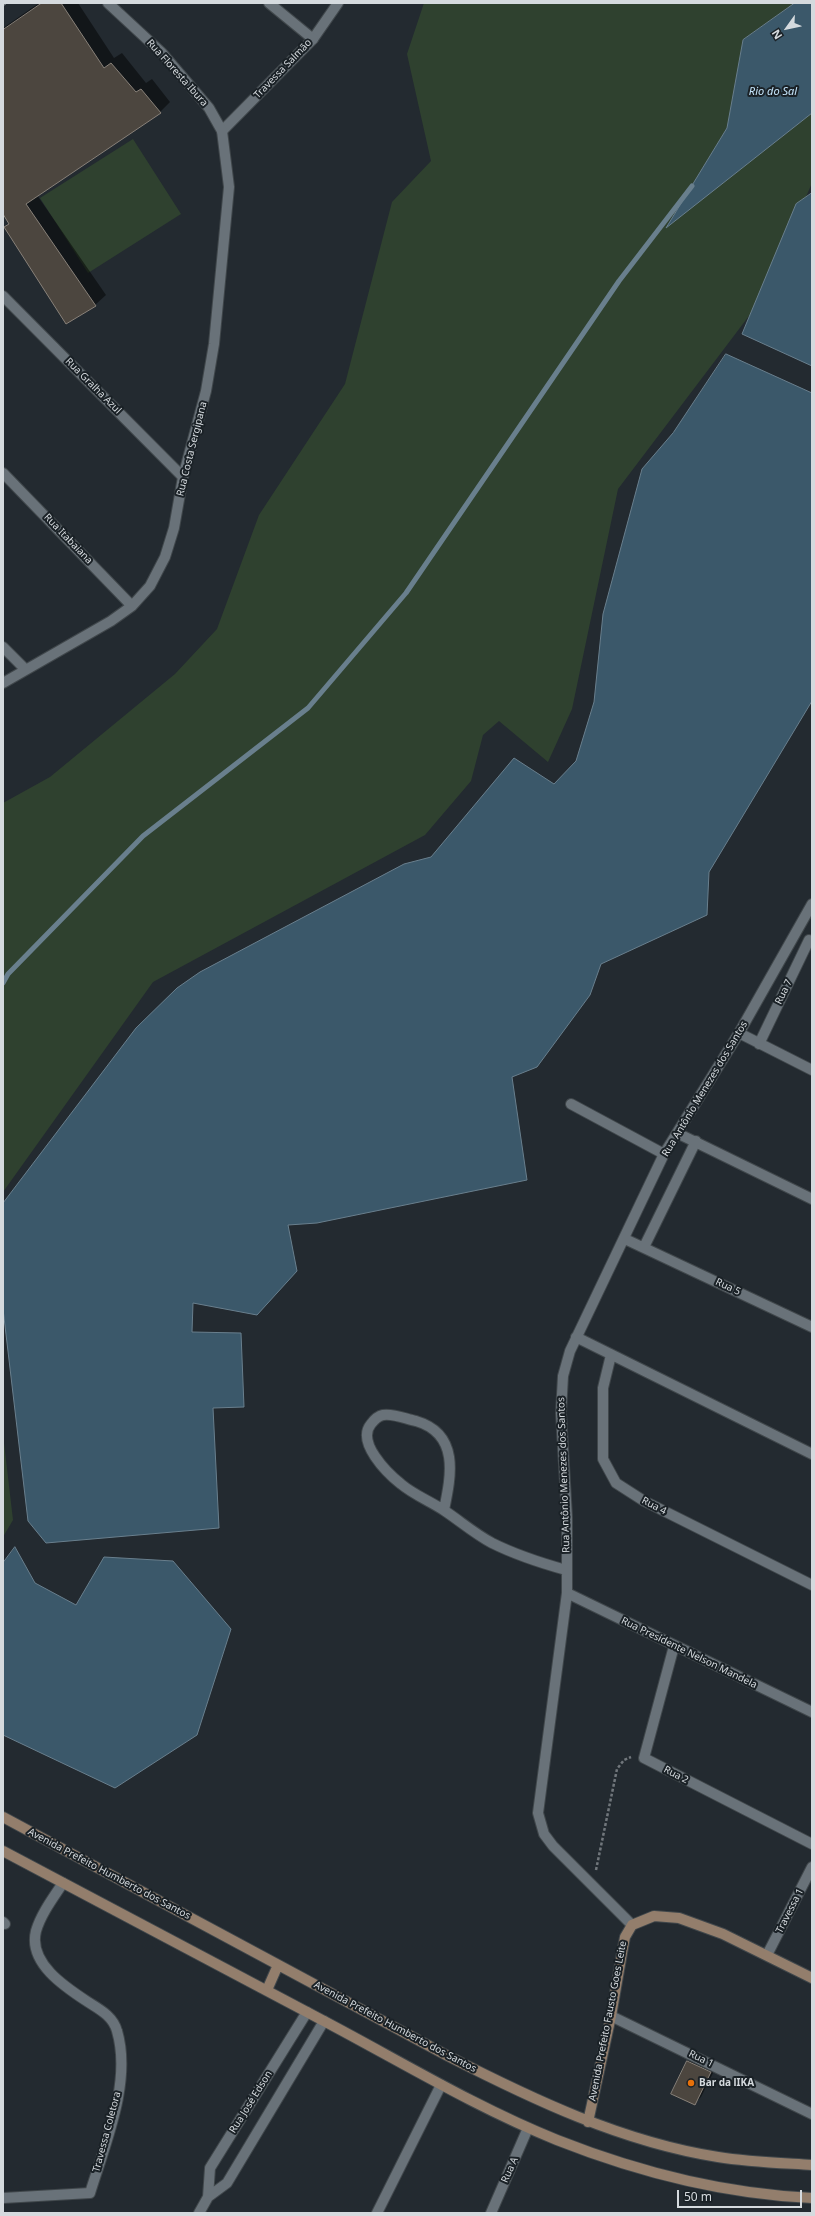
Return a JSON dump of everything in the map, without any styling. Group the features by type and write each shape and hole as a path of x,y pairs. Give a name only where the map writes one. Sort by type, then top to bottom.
{"street":[{"name":"Rua Floresta Ibura","path":"108,3 167,58 209,108 222,131"},
{"path":"268,3 313,39"},
{"name":"Travessa Salmão","path":"222,131 313,39 338,3"},
{"name":"Rua Costa Sergipana","path":"3,683 25,669 87,636 132,606 150,586 165,557 174,528 183,477 206,391 221,290 229,187 222,131"},
{"name":"Rua Gralha Azul","path":"3,296 183,477"},
{"name":"Rua Itabaiana","path":"3,473 132,606"},
{"path":"3,647 25,669"},
{"name":"Rua Antônio Menezes dos Santos","path":"632,1925 553,1846 544,1834 538,1813 567,1593 566,1570 568,1517 561,1413 562,1390 566,1365 576,1337 625,1239 664,1154 738,1033 812,904"},
{"name":"Rua 7","path":"759,1044 811,941 795,936"},
{"path":"738,1033 812,1070"},
{"path":"571,1104 664,1154"},
{"path":"677,1132 812,1199"},
{"path":"644,1247 696,1141"},
{"name":"Rua 5","path":"625,1239 812,1327"},
{"path":"576,1337 812,1454"},
{"name":"Rua 4","path":"611,1355 604,1388 603,1459 616,1483 644,1501 812,1585"},
{"path":"444,1510 451,1466 443,1439 434,1430 422,1423 387,1415 376,1418 368,1427 367,1433 369,1445 378,1460 401,1484 444,1510 493,1543 521,1556 566,1570"},
{"name":"Rua Presidente Nelson Mandela","path":"567,1593 812,1712"},
{"path":"644,1758 674,1646"},
{"name":"Rua 2","path":"644,1758 812,1844"},
{"name":"Avenida Prefeito Humberto dos Santos","path":"3,1817 507,2086 588,2122 676,2148 718,2157 812,2165"},
{"path":"3,1851 324,2020 441,2085 528,2128 630,2166 689,2181 776,2196 812,2198"},
{"name":"Travessa 1","path":"767,1955 812,1867"},
{"name":"Travessa Coletora","path":"3,2198 90,2193 119,2094 119,2041 114,2024 104,2013 61,1983 48,1971 35,1945 35,1935 39,1923 62,1883"},
{"path":"632,1925 654,1916 679,1918 712,1929 812,1978"},
{"name":"Avenida Prefeito Fausto Goes Leite","path":"588,2122 611,2016 626,1937 632,1925"},
{"path":"267,1990 278,1965"},
{"name":"Rua José Edson","path":"208,2197 210,2168 307,2012"},
{"name":"Rua 1","path":"611,2016 812,2114"},
{"name":"Rua José Edson","path":"199,2213 208,2197 227,2183 324,2020"},
{"path":"377,2213 441,2085"},
{"name":"Rua A","path":"491,2213 528,2128"}],"path":[{"path":"592,1886 618,1766 628,1758 644,1758"}],"green space":[{"path":"424,3 795,3 743,40 727,128 667,226 812,113 812,183 761,300 618,489 572,709 548,762 499,721 483,735 471,781 425,835 153,982 3,1192 3,803 50,777 175,674 217,629 259,515 345,384 392,202 431,161 407,54"},
{"path":"133,139 181,214 88,273 40,198"},
{"path":"3,1434 13,1520 3,1537"}],"water":[{"name":"Rio do Sal","path":"795,3 812,3 812,113 666,228 727,128 743,40"},
{"path":"812,193 812,366 742,334 796,204"},
{"path":"726,354 812,393 812,701 709,872 707,915 601,964 590,995 537,1067 512,1077 527,1180 317,1223 288,1225 297,1271 257,1315 193,1303 192,1332 241,1333 244,1407 213,1408 219,1528 46,1543 28,1521 3,1309 3,1203 136,1028 177,988 200,972 404,864 431,857 514,758 554,784 576,761 594,702 603,614 642,469 673,433"},
{"path":"15,1547 35,1583 76,1605 104,1557 173,1561 231,1629 197,1735 115,1788 3,1735 3,1563"}],"building":[{"path":"42,3 61,3 104,68 111,63 136,92 141,89 161,113 26,204 96,306 66,324 4,227 9,224 3,214 3,30"},
{"name":"Bar da lIKA","path":"687,2061 711,2072 695,2105 671,2094"}],"waterway":[{"path":"3,983 8,974 143,836 308,708 406,593 619,281 692,186"}],"place":[{"name":"Bar da lIKA","path":"691,2083"}]}
